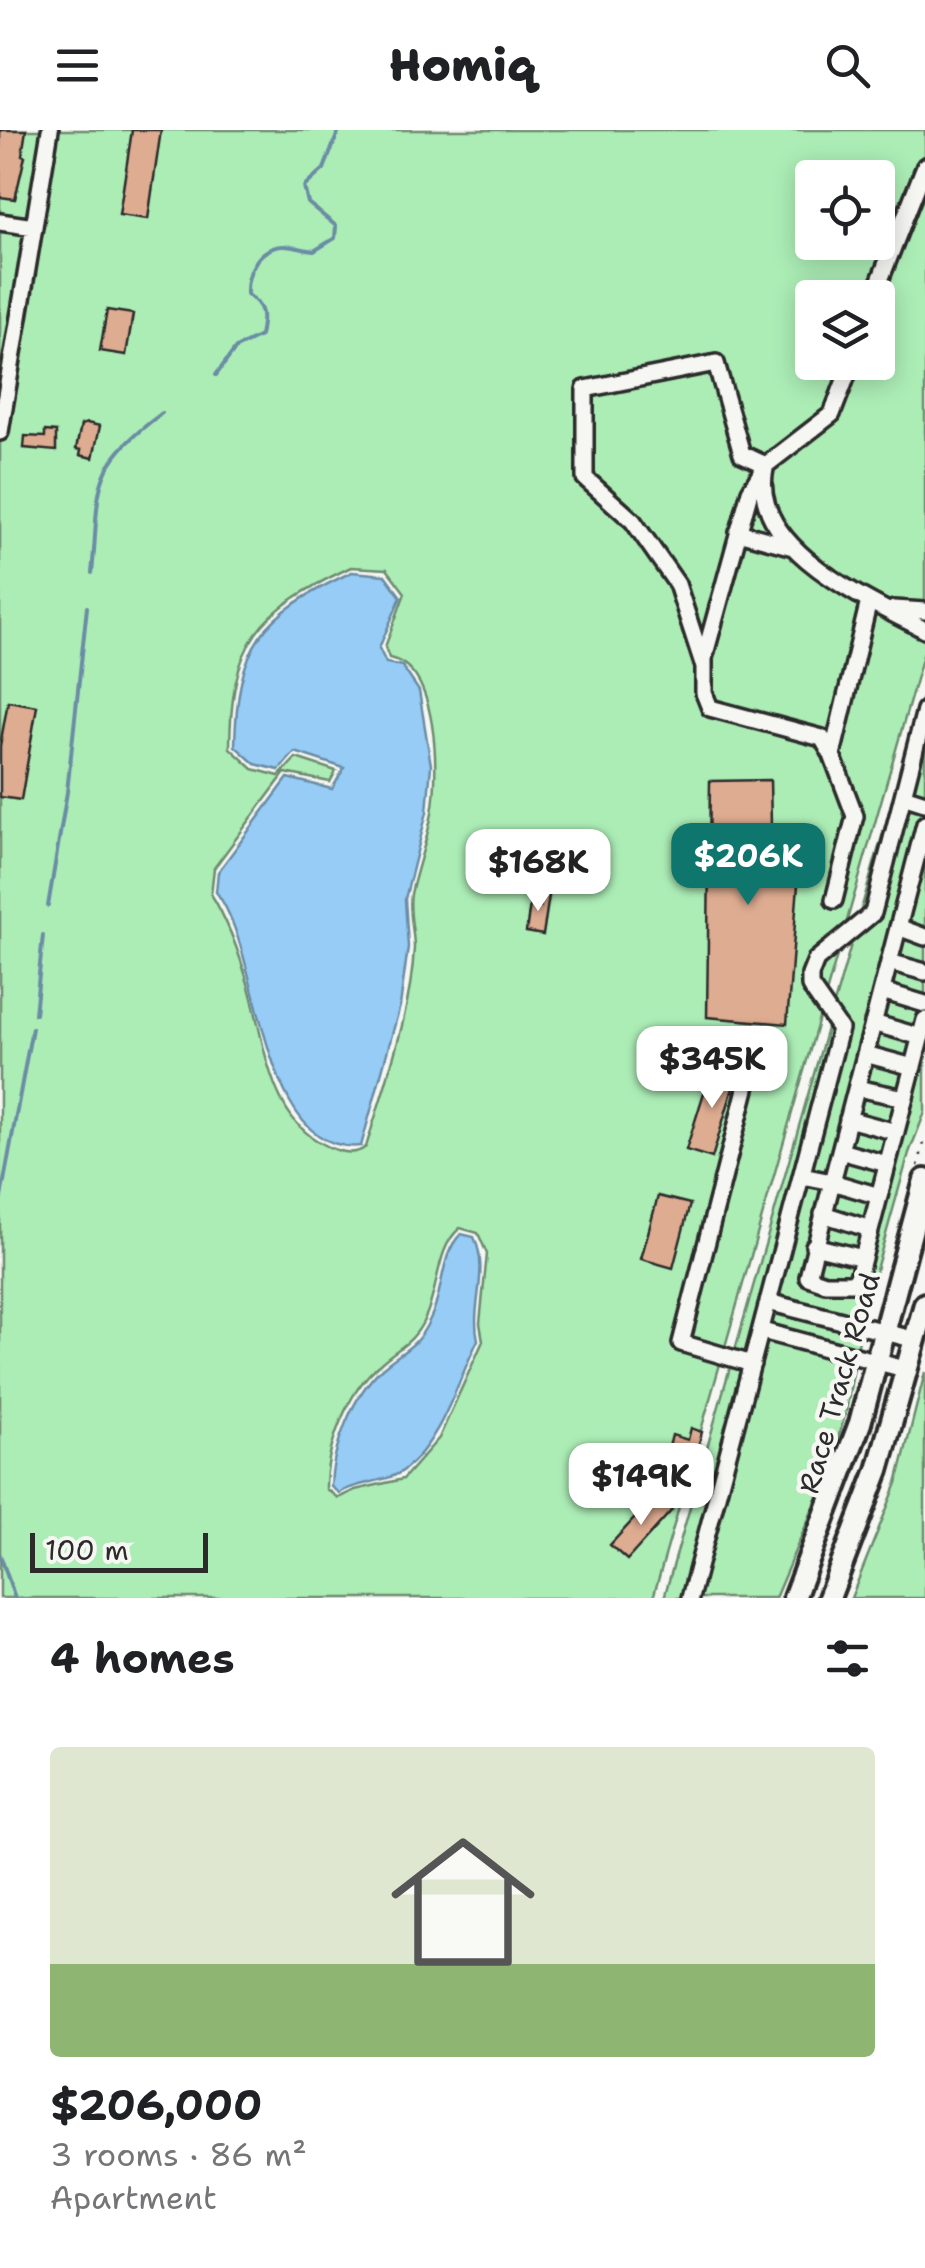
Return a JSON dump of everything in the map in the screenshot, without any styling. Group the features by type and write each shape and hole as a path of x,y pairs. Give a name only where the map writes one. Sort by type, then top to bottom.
{"main road":[{"name":"Race Track Road","path":"794,1598 830,1513 878,1362 925,1180"},
{"path":"829,1598 865,1509 925,1304"}],"lane":[{"path":"0,432 50,130"},
{"path":"880,280 925,166"},
{"path":"0,222 34,227"},
{"path":"766,465 742,454 716,362 585,389 586,478 633,521 677,584 704,664 710,708 822,738 832,756 855,816 834,900"},
{"path":"704,664 750,491 766,465 832,414 845,380"},
{"path":"766,465 763,501 771,520 797,548 837,582 925,630"},
{"path":"738,532 797,548"},
{"path":"832,756 870,602"},
{"path":"887,608 925,611"},
{"path":"690,1598 840,1029 810,986 810,975 816,960 873,913 925,710"},
{"path":"903,796 925,803"},
{"path":"924,833 919,870 906,897 808,1277 825,1283 852,1283 925,1020"},
{"path":"906,897 925,902"},
{"path":"898,928 925,937"},
{"path":"889,962 925,972"},
{"path":"882,991 925,1004"},
{"path":"874,1023 921,1037"},
{"path":"752,1364 681,1343 758,1042"},
{"path":"866,1054 913,1067"},
{"path":"857,1088 904,1098"},
{"path":"848,1119 896,1132"},
{"path":"840,1151 887,1164"},
{"path":"802,1176 879,1196"},
{"path":"823,1214 870,1229"},
{"path":"814,1246 862,1258"},
{"path":"768,1302 916,1340"},
{"path":"762,1331 908,1370"}],"green space":[{"path":"0,130 925,130 925,648 653,1598 0,1598","holes":["351,567 387,569 405,593 385,647 389,658 405,666 418,680 432,724 435,749 432,813 410,901 414,948 408,998 366,1147 352,1153 314,1139 297,1124 284,1104 266,1059 238,951 211,894 214,868 285,773 330,782 336,771 296,758 279,776 253,769 230,748 232,711 236,680 256,634 293,599","460,1228 478,1233 487,1254 480,1323 483,1341 439,1438 403,1479 338,1498 326,1489 330,1456 341,1421 369,1375 420,1328 446,1247"]},
{"path":"925,686 925,1112 909,1153 864,1312 846,1412 826,1478 775,1598 664,1598"},
{"path":"925,1372 925,1598 851,1598 897,1483"}],"water":[{"path":"352,572 385,575 401,597 379,648 386,663 402,666 419,691 431,765 427,812 405,899 408,947 400,1006 361,1146 327,1141 302,1119 282,1086 232,920 216,892 218,872 288,778 332,789 344,768 295,752 279,770 255,764 235,746 241,681 260,636 296,603"},
{"path":"461,1234 474,1237 478,1250 478,1340 439,1427 404,1470 339,1493 331,1487 332,1472 353,1408 371,1380 425,1329 449,1252"}],"building":[{"path":"0,130 26,130 22,155 25,156 15,199 0,197"},
{"path":"132,130 161,130 148,219 119,215"},
{"path":"107,310 133,314 126,355 100,351"},
{"path":"81,425 100,426 93,458 80,455 81,450 76,449"},
{"path":"45,431 56,432 56,451 24,448 25,436 45,437"},
{"path":"8,701 37,706 21,800 0,797 0,746"},
{"path":"770,780 772,870 799,872 787,1024 707,1017 710,781"},
{"path":"550,889 543,935 526,932 530,904 540,906 535,896"},
{"path":"713,1064 738,1071 712,1158 686,1150"},
{"path":"658,1196 690,1204 673,1268 641,1259"},
{"path":"691,1428 702,1432 694,1461 686,1459 682,1472 664,1467 672,1435 688,1440"},
{"path":"656,1495 672,1510 627,1560 610,1545"}],"waterway":[{"path":"216,375 236,348 260,336 262,312 247,294 251,271 260,257 282,246 314,251 335,238 336,226 308,203 304,187 324,169 339,130"},
{"path":"92,573 102,482 120,450 162,413"},
{"path":"48,906 67,792 87,607"},
{"path":"35,1014 43,935"},
{"path":"0,1203 32,1028"},
{"path":"0,1555 15,1598"}]}
